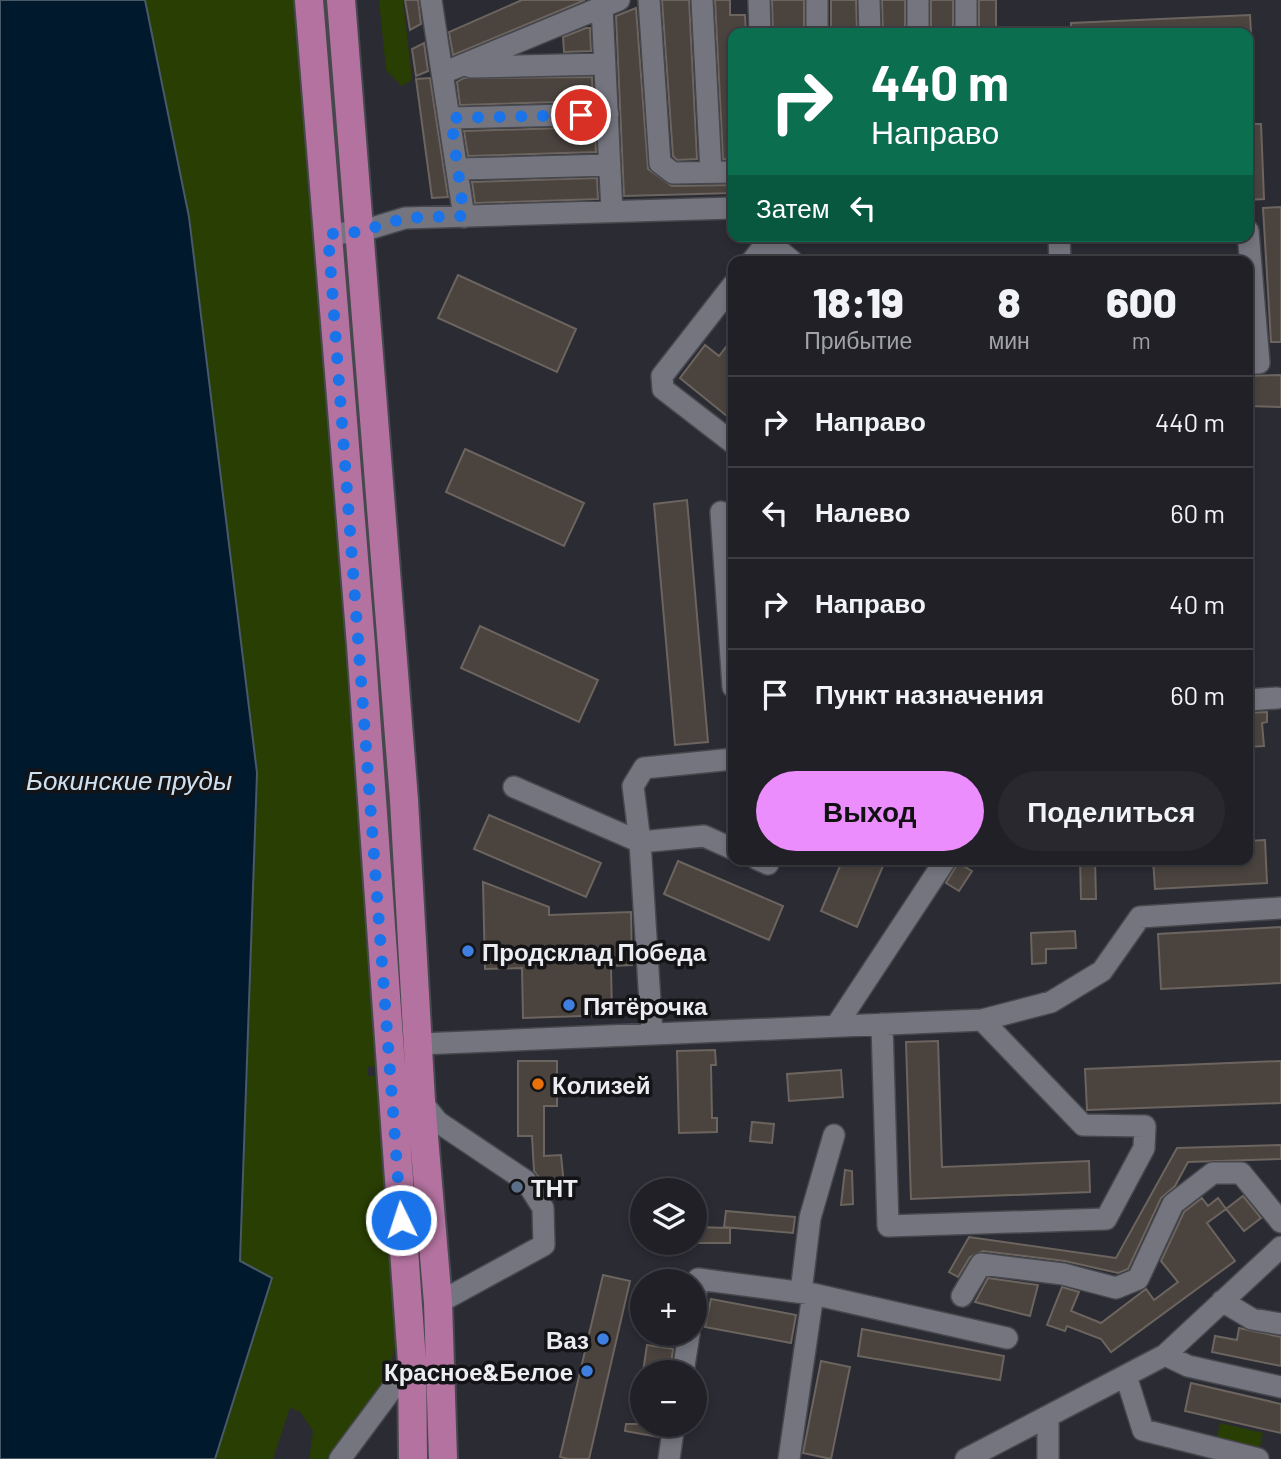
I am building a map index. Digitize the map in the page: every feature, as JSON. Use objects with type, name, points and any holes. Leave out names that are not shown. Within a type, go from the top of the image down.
[{"type":"main road","points":[[309,0],[412,1362],[413,1459]]},
{"type":"main road","points":[[341,0],[404,800],[420,1044],[421,1101],[438,1303],[443,1459]]},
{"type":"lane","points":[[431,0],[450,70],[451,118],[464,216]]},
{"type":"lane","points":[[649,0],[660,163],[673,173],[728,172]]},
{"type":"lane","points":[[702,0],[711,172]]},
{"type":"lane","points":[[759,0],[760,28]]},
{"type":"lane","points":[[817,0],[817,28]]},
{"type":"lane","points":[[869,0],[870,28]]},
{"type":"lane","points":[[918,0],[918,28]]},
{"type":"lane","points":[[966,0],[966,28]]},
{"type":"lane","points":[[450,70],[611,4],[605,64],[612,212]]},
{"type":"lane","points":[[450,70],[605,64]]},
{"type":"lane","points":[[451,118],[608,114]]},
{"type":"lane","points":[[459,169],[610,165]]},
{"type":"lane","points":[[328,234],[359,232],[405,218],[728,211]]},
{"type":"lane","points":[[768,242],[786,256]]},
{"type":"lane","points":[[728,291],[662,376],[663,389],[728,439]]},
{"type":"lane","points":[[1253,292],[1259,363],[1253,363]]},
{"type":"lane","points":[[721,512],[728,614]]},
{"type":"lane","points":[[1253,700],[1277,698]]},
{"type":"lane","points":[[652,1034],[640,842],[633,786],[644,768],[728,760]]},
{"type":"lane","points":[[514,787],[640,842],[704,836],[728,847]]},
{"type":"lane","points":[[836,1026],[942,865]]},
{"type":"lane","points":[[420,1044],[982,1020],[1051,1002],[1102,971],[1140,917],[1281,908]]},
{"type":"lane","points":[[883,1024],[888,1226],[1106,1219],[1144,1148],[1145,1126],[1083,1125],[982,1020]]},
{"type":"lane","points":[[421,1101],[438,1122],[526,1181],[542,1208],[544,1245],[438,1303]]},
{"type":"lane","points":[[789,1459],[807,1293],[810,1218],[834,1135]]},
{"type":"lane","points":[[962,1296],[981,1264],[1063,1274],[1116,1288],[1138,1279],[1173,1204],[1213,1173],[1241,1173],[1281,1222]]},
{"type":"lane","points":[[966,1459],[1165,1355],[1281,1247]]},
{"type":"lane","points":[[707,1280],[807,1293],[1007,1338]]},
{"type":"lane","points":[[1222,1301],[1252,1319],[1281,1324]]},
{"type":"lane","points":[[1165,1355],[1188,1366],[1281,1387]]},
{"type":"lane","points":[[340,1459],[412,1362]]},
{"type":"lane","points":[[1126,1376],[1143,1430],[1173,1449],[1258,1459]]},
{"type":"lane","points":[[1048,1418],[1048,1459]]},
{"type":"lane","points":[[668,1459],[672,1437]]},
{"type":"green space","points":[[145,0],[297,0],[379,1066],[368,1067],[368,1076],[380,1076],[397,1340],[380,1387],[339,1459],[309,1459],[313,1431],[301,1413],[290,1407],[273,1459],[215,1459],[271,1278],[240,1261],[245,1066]]},
{"type":"green space","points":[[379,0],[403,0],[412,80],[402,86],[386,70]]},
{"type":"green space","points":[[1220,1423],[1263,1433],[1259,1451],[1216,1442]]},
{"type":"water","name":"Бокинские пруды","points":[[0,0],[145,0],[189,217],[257,773],[240,1261],[272,1278],[215,1459],[0,1459]]},
{"type":"building","points":[[405,0],[418,0],[421,24],[410,30]]},
{"type":"building","points":[[522,0],[585,0],[453,55],[449,32]]},
{"type":"building","points":[[662,0],[689,0],[697,159],[677,160],[673,156]]},
{"type":"building","points":[[715,0],[730,0],[730,15],[745,15],[746,28],[728,28],[728,159],[723,159]]},
{"type":"building","points":[[772,0],[804,0],[804,28],[773,28]]},
{"type":"building","points":[[831,0],[856,0],[857,28],[831,28]]},
{"type":"building","points":[[882,0],[905,0],[905,28],[883,28]]},
{"type":"building","points":[[931,0],[953,0],[953,28],[931,28]]},
{"type":"building","points":[[979,0],[996,0],[996,28],[979,28]]},
{"type":"building","points":[[636,8],[648,169],[672,186],[728,185],[728,193],[624,196],[616,16]]},
{"type":"building","points":[[1250,15],[1251,28],[1071,28],[1071,23]]},
{"type":"building","points":[[590,28],[591,51],[564,52],[563,37]]},
{"type":"building","points":[[424,43],[428,71],[416,76],[412,49]]},
{"type":"building","points":[[592,77],[593,101],[460,105],[457,82],[464,78]]},
{"type":"building","points":[[430,78],[448,197],[432,198],[416,79]]},
{"type":"building","points":[[1253,124],[1261,124],[1264,199],[1253,200]]},
{"type":"building","points":[[595,127],[596,152],[468,156],[464,131]]},
{"type":"building","points":[[597,178],[598,199],[475,203],[472,182]]},
{"type":"building","points":[[1281,207],[1281,342],[1271,342],[1263,208]]},
{"type":"building","points":[[458,275],[576,329],[557,372],[438,318]]},
{"type":"building","points":[[728,344],[728,417],[680,378],[705,345],[719,356]]},
{"type":"building","points":[[1281,375],[1281,407],[1253,406],[1253,376]]},
{"type":"building","points":[[465,449],[584,503],[564,546],[446,492]]},
{"type":"building","points":[[687,500],[708,742],[675,745],[654,504]]},
{"type":"building","points":[[480,626],[598,680],[579,722],[461,668]]},
{"type":"building","points":[[1267,712],[1267,722],[1262,723],[1264,746],[1253,747],[1253,713]]},
{"type":"building","points":[[489,815],[601,863],[586,897],[474,849]]},
{"type":"building","points":[[1265,840],[1267,883],[1155,889],[1153,865],[1253,865],[1253,841]]},
{"type":"building","points":[[678,861],[783,906],[769,940],[664,894]]},
{"type":"building","points":[[840,865],[883,865],[857,927],[821,911]]},
{"type":"building","points":[[957,865],[972,871],[959,891],[946,883]]},
{"type":"building","points":[[1080,865],[1095,865],[1096,899],[1081,899]]},
{"type":"building","points":[[483,882],[549,907],[549,915],[631,912],[632,965],[611,966],[612,1015],[523,1018],[522,968],[485,969]]},
{"type":"building","points":[[1281,927],[1281,983],[1161,989],[1158,934]]},
{"type":"building","points":[[1075,931],[1076,948],[1046,949],[1046,963],[1032,964],[1031,933]]},
{"type":"building","points":[[938,1041],[942,1167],[1089,1161],[1090,1192],[911,1199],[906,1042]]},
{"type":"building","points":[[715,1050],[716,1065],[711,1065],[712,1118],[717,1118],[717,1132],[679,1133],[677,1051]]},
{"type":"building","points":[[518,1061],[557,1061],[557,1106],[544,1106],[544,1156],[561,1155],[564,1186],[552,1187],[543,1183],[534,1171],[532,1136],[518,1136]]},
{"type":"building","points":[[1281,1061],[1281,1103],[1087,1110],[1085,1069]]},
{"type":"building","points":[[841,1070],[843,1097],[789,1101],[787,1074]]},
{"type":"building","points":[[752,1122],[774,1124],[772,1143],[750,1141]]},
{"type":"building","points":[[1281,1145],[1281,1159],[1188,1162],[1175,1186],[1161,1198],[1128,1269],[1118,1273],[1065,1261],[983,1251],[970,1257],[958,1277],[949,1272],[969,1237],[1116,1258],[1177,1148]]},
{"type":"building","points":[[845,1170],[852,1171],[853,1204],[841,1205]]},
{"type":"building","points":[[1243,1196],[1261,1218],[1244,1231],[1226,1209]]},
{"type":"building","points":[[1202,1198],[1208,1206],[1218,1198],[1226,1209],[1207,1223],[1235,1261],[1111,1352],[1101,1339],[1067,1326],[1065,1331],[1047,1325],[1062,1287],[1079,1292],[1071,1311],[1101,1323],[1146,1289],[1154,1300],[1178,1282],[1161,1261],[1184,1212]]},
{"type":"building","points":[[726,1211],[795,1217],[793,1233],[724,1227]]},
{"type":"building","points":[[707,1227],[730,1228],[730,1243],[707,1243]]},
{"type":"building","points":[[603,1275],[630,1281],[589,1459],[560,1457]]},
{"type":"building","points":[[988,1278],[1038,1285],[1030,1316],[975,1302]]},
{"type":"building","points":[[711,1299],[796,1315],[791,1343],[707,1327]]},
{"type":"building","points":[[1239,1328],[1281,1337],[1281,1366],[1212,1352],[1215,1336],[1237,1340]]},
{"type":"building","points":[[862,1329],[1004,1356],[1000,1380],[858,1356]]},
{"type":"building","points":[[647,1346],[673,1349],[672,1360],[645,1360]]},
{"type":"building","points":[[821,1361],[850,1367],[831,1459],[803,1453]]},
{"type":"building","points":[[1191,1383],[1281,1404],[1281,1433],[1185,1411]]},
{"type":"building","points":[[626,1424],[630,1424],[630,1432],[625,1431]]},
{"type":"place","name":"Продсклад Победа","points":[[468,951]]},
{"type":"place","name":"Пятёрочка","points":[[569,1005]]},
{"type":"place","name":"Колизей","points":[[538,1084]]},
{"type":"place","name":"ТНТ","points":[[517,1187]]},
{"type":"place","name":"Ваз","points":[[603,1339]]},
{"type":"place","name":"Красное&Белое","points":[[587,1371]]},
{"type":"route","points":[[401,1220],[361,645],[328,234],[359,232],[405,218],[464,216],[451,118],[581,115]]}]
